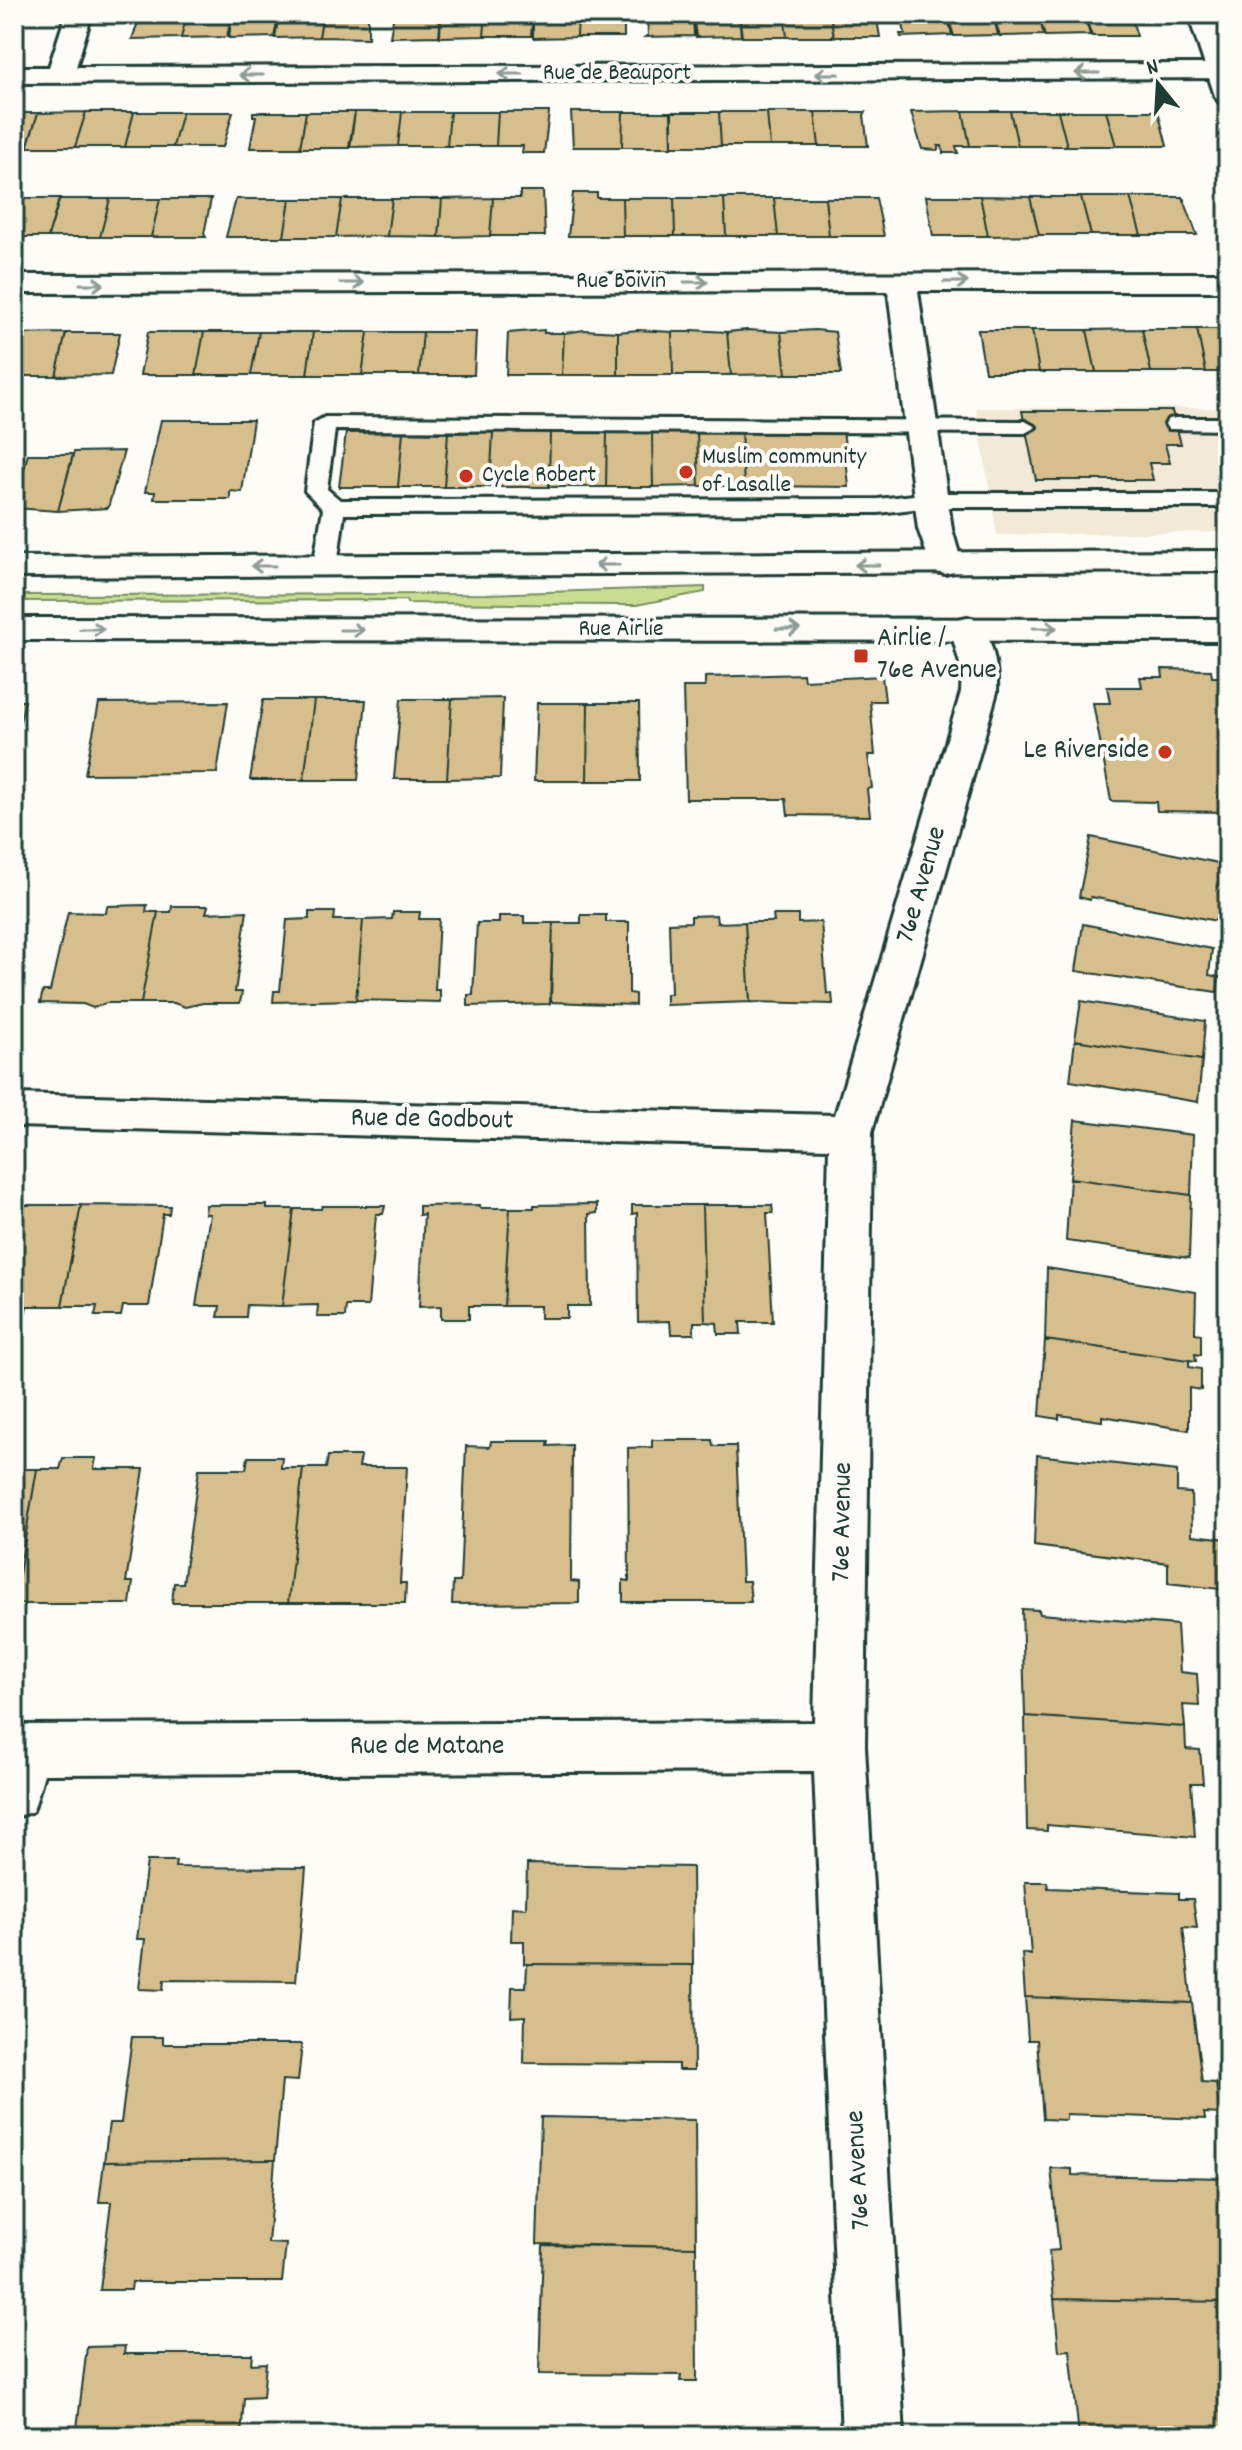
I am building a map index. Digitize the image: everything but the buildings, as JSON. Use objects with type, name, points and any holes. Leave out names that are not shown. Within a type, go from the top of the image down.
[{"type":"street","points":[[60,75],[79,14]]},
{"type":"street","points":[[1201,14],[1226,80]]},
{"type":"street","name":"Rue de Beauport","points":[[14,75],[1226,80]]},
{"type":"street","points":[[902,282],[931,500],[945,564]]},
{"type":"street","name":"Rue Boivin","points":[[14,284],[1228,282]]},
{"type":"street","points":[[14,567],[1228,561]]},
{"type":"street","name":"76e Avenue","points":[[873,2436],[839,1746],[851,1132],[979,692],[980,671],[967,628]]},
{"type":"street","name":"Rue Airlie","points":[[14,629],[1228,630]]},
{"type":"street","name":"Rue de Godbout","points":[[14,1110],[851,1132]]},
{"type":"street","name":"Rue de Matane","points":[[17,1764],[839,1746]]},
{"type":"lane","points":[[1025,427],[325,423],[316,491],[334,507],[878,506],[931,500],[1228,500]]},
{"type":"lane","points":[[1176,424],[1228,424]]},
{"type":"lane","points":[[325,566],[334,507]]},
{"type":"shaded area","points":[[976,408],[1228,408],[1228,532],[997,535]]},
{"type":"green space","points":[[705,587],[705,592],[636,605],[407,603],[406,600],[14,601],[14,595],[486,594]]},
{"type":"place","name":"Muslim community of Lasalle","points":[[686,472]]},
{"type":"place","name":"Cycle Robert","points":[[466,476]]},
{"type":"place","name":"Airlie / 76e Avenue","points":[[861,656]]},
{"type":"place","name":"Le Riverside","points":[[1165,752]]}]
